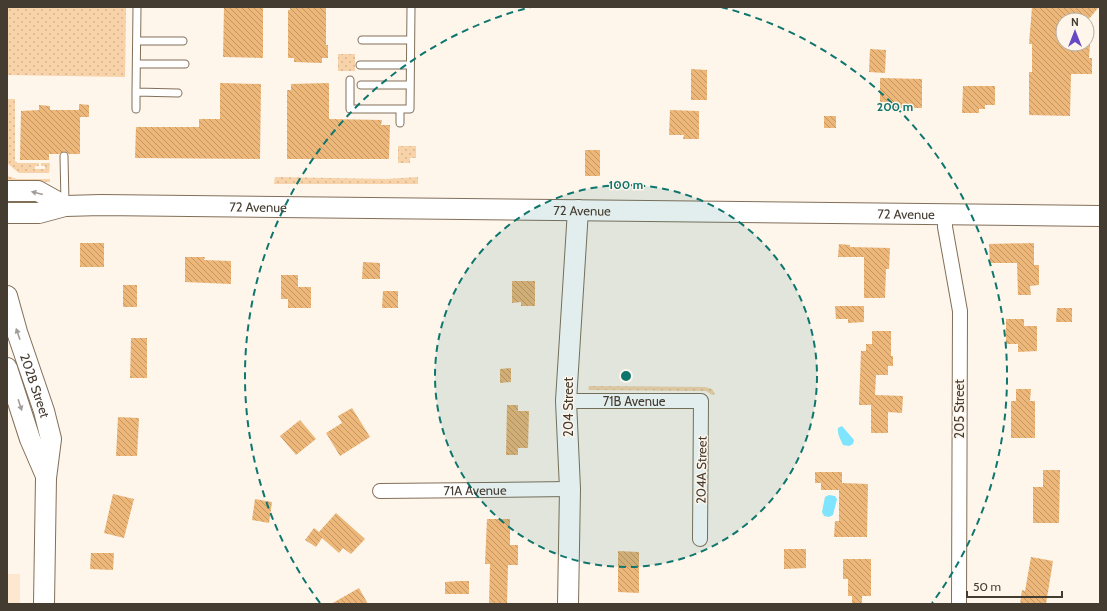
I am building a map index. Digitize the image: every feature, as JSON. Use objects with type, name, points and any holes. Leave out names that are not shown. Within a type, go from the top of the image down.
[{"type":"main road","name":"72 Avenue","points":[[7,191],[38,191],[65,206]]},
{"type":"main road","name":"72 Avenue","points":[[7,213],[39,213],[65,206],[1100,216]]},
{"type":"main road","name":"204 Street","points":[[568,604],[570,489],[566,401],[578,210]]},
{"type":"main road","name":"202B Street","points":[[7,296],[47,424],[50,439],[46,478],[44,604]]},
{"type":"main road","name":"202B Street","points":[[7,368],[30,439],[46,478]]},
{"type":"street","name":"205 Street","points":[[945,214],[960,311],[959,604]]},
{"type":"street","name":"71B Avenue","points":[[566,401],[702,401]]},
{"type":"street","name":"204A Street","points":[[700,539],[702,401]]},
{"type":"street","name":"71A Avenue","points":[[380,491],[570,489]]},
{"type":"lane","points":[[136,109],[137,7]]},
{"type":"lane","points":[[350,80],[350,109],[410,109],[410,7]]},
{"type":"lane","points":[[362,40],[410,40]]},
{"type":"lane","points":[[137,41],[183,41]]},
{"type":"lane","points":[[137,64],[185,64]]},
{"type":"lane","points":[[360,65],[410,65]]},
{"type":"lane","points":[[361,85],[410,85]]},
{"type":"lane","points":[[136,92],[178,94]]},
{"type":"lane","points":[[400,109],[400,123]]},
{"type":"lane","points":[[64,156],[65,206]]},
{"type":"shaded area","points":[[7,7],[126,7],[125,77],[7,75]]},
{"type":"shaded area","points":[[338,54],[355,54],[355,71],[338,71]]},
{"type":"shaded area","points":[[7,99],[15,99],[15,161],[18,163],[39,163],[39,166],[35,166],[35,169],[45,169],[45,166],[41,166],[41,163],[50,163],[49,173],[19,173],[7,163]]},
{"type":"shaded area","points":[[398,146],[416,146],[416,158],[410,158],[410,163],[398,163]]},
{"type":"shaded area","points":[[7,176],[17,179],[50,179],[50,182],[11,181],[7,179]]},
{"type":"shaded area","points":[[275,177],[386,179],[418,177],[418,184],[274,184]]},
{"type":"shaded area","points":[[589,386],[705,387],[712,389],[715,394],[712,395],[706,391],[591,390],[588,389]]},
{"type":"shaded area","points":[[7,574],[20,574],[20,604],[7,604]]},
{"type":"water","points":[[842,426],[854,440],[853,444],[849,446],[843,445],[839,437],[838,428]]},
{"type":"water","points":[[829,495],[835,496],[837,499],[833,515],[829,517],[824,516],[822,512],[825,497]]},
{"type":"building","points":[[224,7],[263,7],[263,58],[223,57]]},
{"type":"building","points":[[290,7],[326,7],[326,45],[328,45],[328,58],[322,58],[322,63],[294,62],[294,58],[288,58],[288,10],[290,10]]},
{"type":"building","points":[[1032,7],[1099,7],[1095,12],[1055,12],[1055,52],[1089,52],[1089,58],[1092,58],[1092,74],[1071,74],[1070,116],[1029,115],[1029,72],[1032,72],[1032,44],[1029,44]]},
{"type":"building","points":[[870,49],[886,50],[885,73],[869,72]]},
{"type":"building","points":[[691,69],[707,70],[707,100],[691,100]]},
{"type":"building","points":[[880,78],[922,79],[922,108],[895,108],[895,102],[880,102]]},
{"type":"building","points":[[220,83],[261,84],[260,159],[135,158],[136,127],[199,127],[199,119],[220,119]]},
{"type":"building","points":[[329,83],[329,119],[382,120],[381,125],[390,125],[389,159],[287,159],[287,90],[291,90],[291,84]]},
{"type":"building","points":[[963,86],[995,86],[995,105],[985,105],[985,109],[979,109],[979,113],[962,113]]},
{"type":"building","points":[[79,104],[89,105],[89,117],[80,117],[80,154],[69,154],[64,151],[59,154],[49,154],[49,160],[20,160],[21,111],[39,110],[39,105],[50,106],[50,110],[79,110]]},
{"type":"building","points":[[670,110],[699,111],[699,139],[683,139],[684,135],[669,135]]},
{"type":"building","points":[[824,116],[836,116],[836,128],[824,128]]},
{"type":"building","points":[[585,150],[600,150],[600,176],[585,176]]},
{"type":"building","points":[[80,243],[104,243],[104,267],[80,267]]},
{"type":"building","points":[[1034,243],[1034,265],[1039,265],[1039,285],[1030,286],[1031,295],[1018,295],[1017,263],[990,263],[989,244]]},
{"type":"building","points":[[839,244],[850,245],[850,247],[890,248],[889,269],[886,269],[885,298],[864,298],[864,257],[838,257]]},
{"type":"building","points":[[185,257],[205,257],[204,260],[231,261],[231,284],[185,282]]},
{"type":"building","points":[[363,262],[380,263],[380,279],[362,279]]},
{"type":"building","points":[[281,275],[298,275],[298,287],[311,287],[311,308],[288,308],[288,299],[281,299]]},
{"type":"building","points":[[512,281],[535,281],[535,306],[521,306],[521,302],[512,303]]},
{"type":"building","points":[[123,285],[137,285],[137,307],[123,307]]},
{"type":"building","points":[[383,291],[398,291],[398,308],[382,308]]},
{"type":"building","points":[[835,306],[864,306],[864,322],[848,323],[848,319],[836,319]]},
{"type":"building","points":[[1057,308],[1072,308],[1072,322],[1056,322]]},
{"type":"building","points":[[1006,319],[1024,319],[1024,326],[1037,326],[1037,351],[1018,352],[1018,344],[1006,344]]},
{"type":"building","points":[[872,331],[891,331],[891,356],[893,356],[893,366],[888,366],[888,375],[876,375],[875,395],[903,396],[902,413],[888,412],[888,433],[871,433],[871,405],[859,405],[861,351],[866,351],[866,344],[872,344]]},
{"type":"building","points":[[131,338],[147,338],[147,378],[130,378]]},
{"type":"building","points":[[511,368],[511,382],[500,383],[500,369]]},
{"type":"building","points":[[1016,389],[1031,389],[1030,401],[1035,401],[1035,438],[1011,438],[1011,401],[1016,401]]},
{"type":"building","points":[[507,405],[518,405],[518,411],[529,411],[528,448],[518,448],[518,455],[506,455]]},
{"type":"building","points":[[352,408],[370,437],[340,456],[326,433],[342,423],[338,416]]},
{"type":"building","points":[[118,417],[139,418],[137,456],[116,456]]},
{"type":"building","points":[[300,420],[316,439],[296,455],[280,436]]},
{"type":"building","points":[[1043,470],[1060,470],[1059,523],[1033,523],[1033,487],[1043,487]]},
{"type":"building","points":[[815,472],[842,472],[842,483],[868,484],[867,537],[834,537],[835,521],[839,521],[839,490],[821,490],[821,483],[815,483]]},
{"type":"building","points":[[113,494],[134,499],[124,538],[104,533]]},
{"type":"building","points":[[255,499],[272,502],[269,523],[252,520]]},
{"type":"building","points":[[336,513],[365,539],[351,554],[343,548],[339,553],[322,538],[316,547],[305,540],[314,528],[319,532]]},
{"type":"building","points":[[487,519],[510,519],[510,545],[518,545],[518,565],[508,565],[507,604],[489,604],[490,564],[485,564]]},
{"type":"building","points":[[784,549],[806,549],[806,568],[784,569]]},
{"type":"building","points":[[618,551],[639,552],[639,593],[618,592]]},
{"type":"building","points":[[91,553],[114,553],[113,570],[90,569]]},
{"type":"building","points":[[1031,557],[1053,561],[1046,604],[1020,604],[1022,590],[1025,591]]},
{"type":"building","points":[[843,559],[871,559],[871,596],[862,596],[862,603],[852,603],[852,596],[848,596],[848,579],[843,579]]},
{"type":"building","points":[[469,581],[469,594],[445,594],[445,582]]},
{"type":"building","points":[[359,588],[368,604],[331,604]]}]
